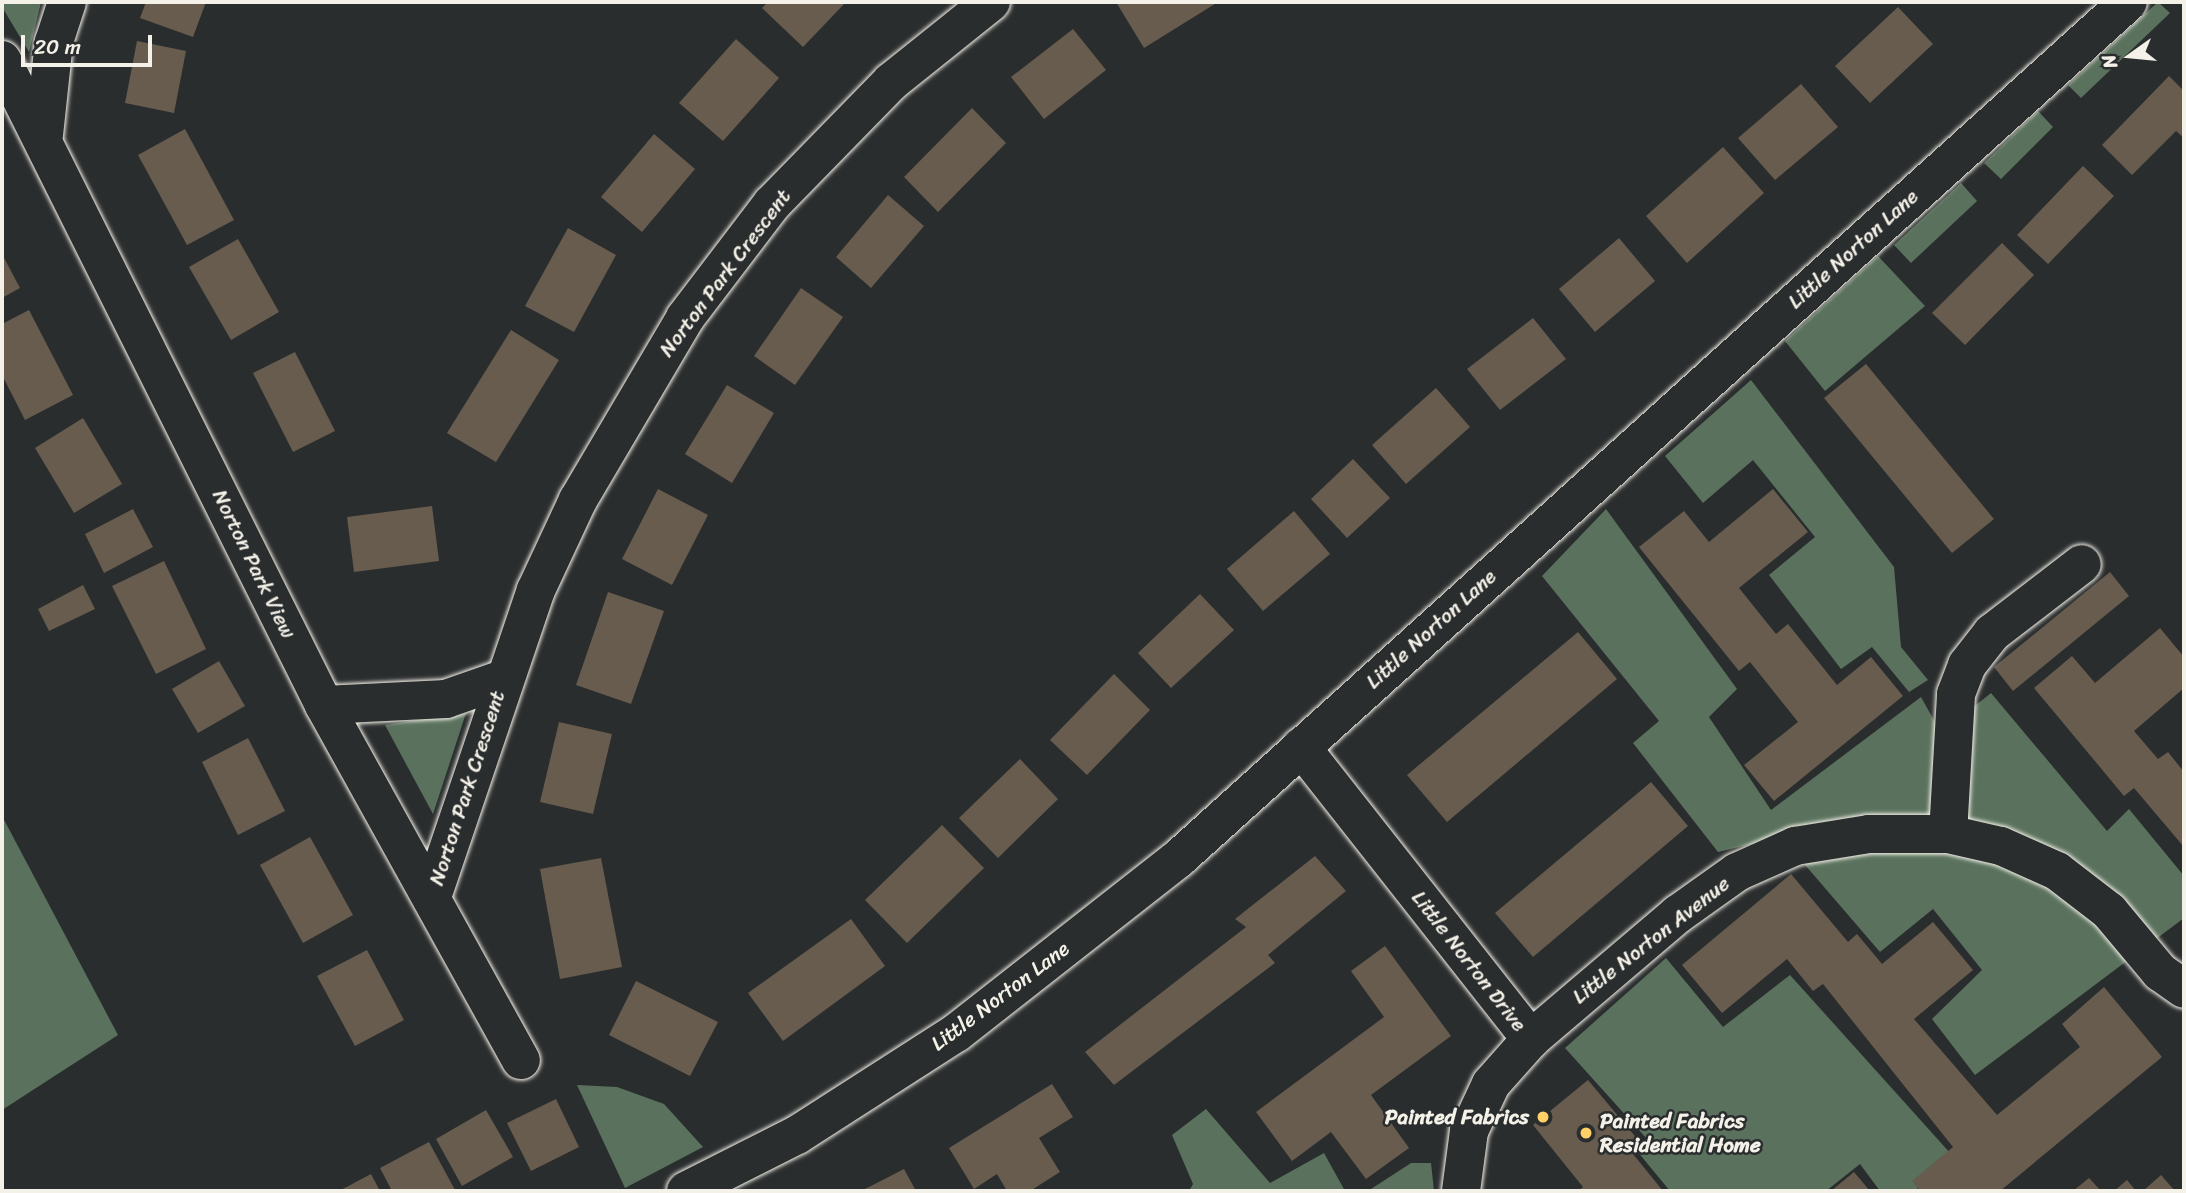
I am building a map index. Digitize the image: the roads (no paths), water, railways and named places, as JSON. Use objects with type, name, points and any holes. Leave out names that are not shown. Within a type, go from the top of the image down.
[{"type":"street","points":[[44,135],[54,42],[67,2]]},
{"type":"street","name":"Norton Park Crescent","points":[[432,897],[503,679],[578,500],[685,318],[772,204],[891,82],[991,2]]},
{"type":"street","name":"Little Norton Lane","points":[[686,1191],[797,1135],[956,1033],[1178,859],[2128,2]]},
{"type":"street","name":"Norton Park View","points":[[2,60],[44,135],[324,705],[521,1060]]},
{"type":"street","points":[[1948,834],[1956,694],[1967,665],[1992,633],[2082,564]]},
{"type":"street","name":"Norton Park Crescent","points":[[324,705],[446,699],[503,679]]},
{"type":"street","name":"Little Norton Drive","points":[[1301,747],[1531,1039],[1491,1083],[1474,1119],[1461,1191]]},
{"type":"street","name":"Little Norton Avenue","points":[[1531,1039],[1737,872],[1796,846],[1869,834],[1948,834],[2001,846],[2057,872],[2109,911],[2160,972],[2184,989]]},
{"type":"place","name":"Painted Fabrics","points":[[1543,1117]]},
{"type":"place","name":"Painted Fabrics Residential Home","points":[[1586,1133]]}]
